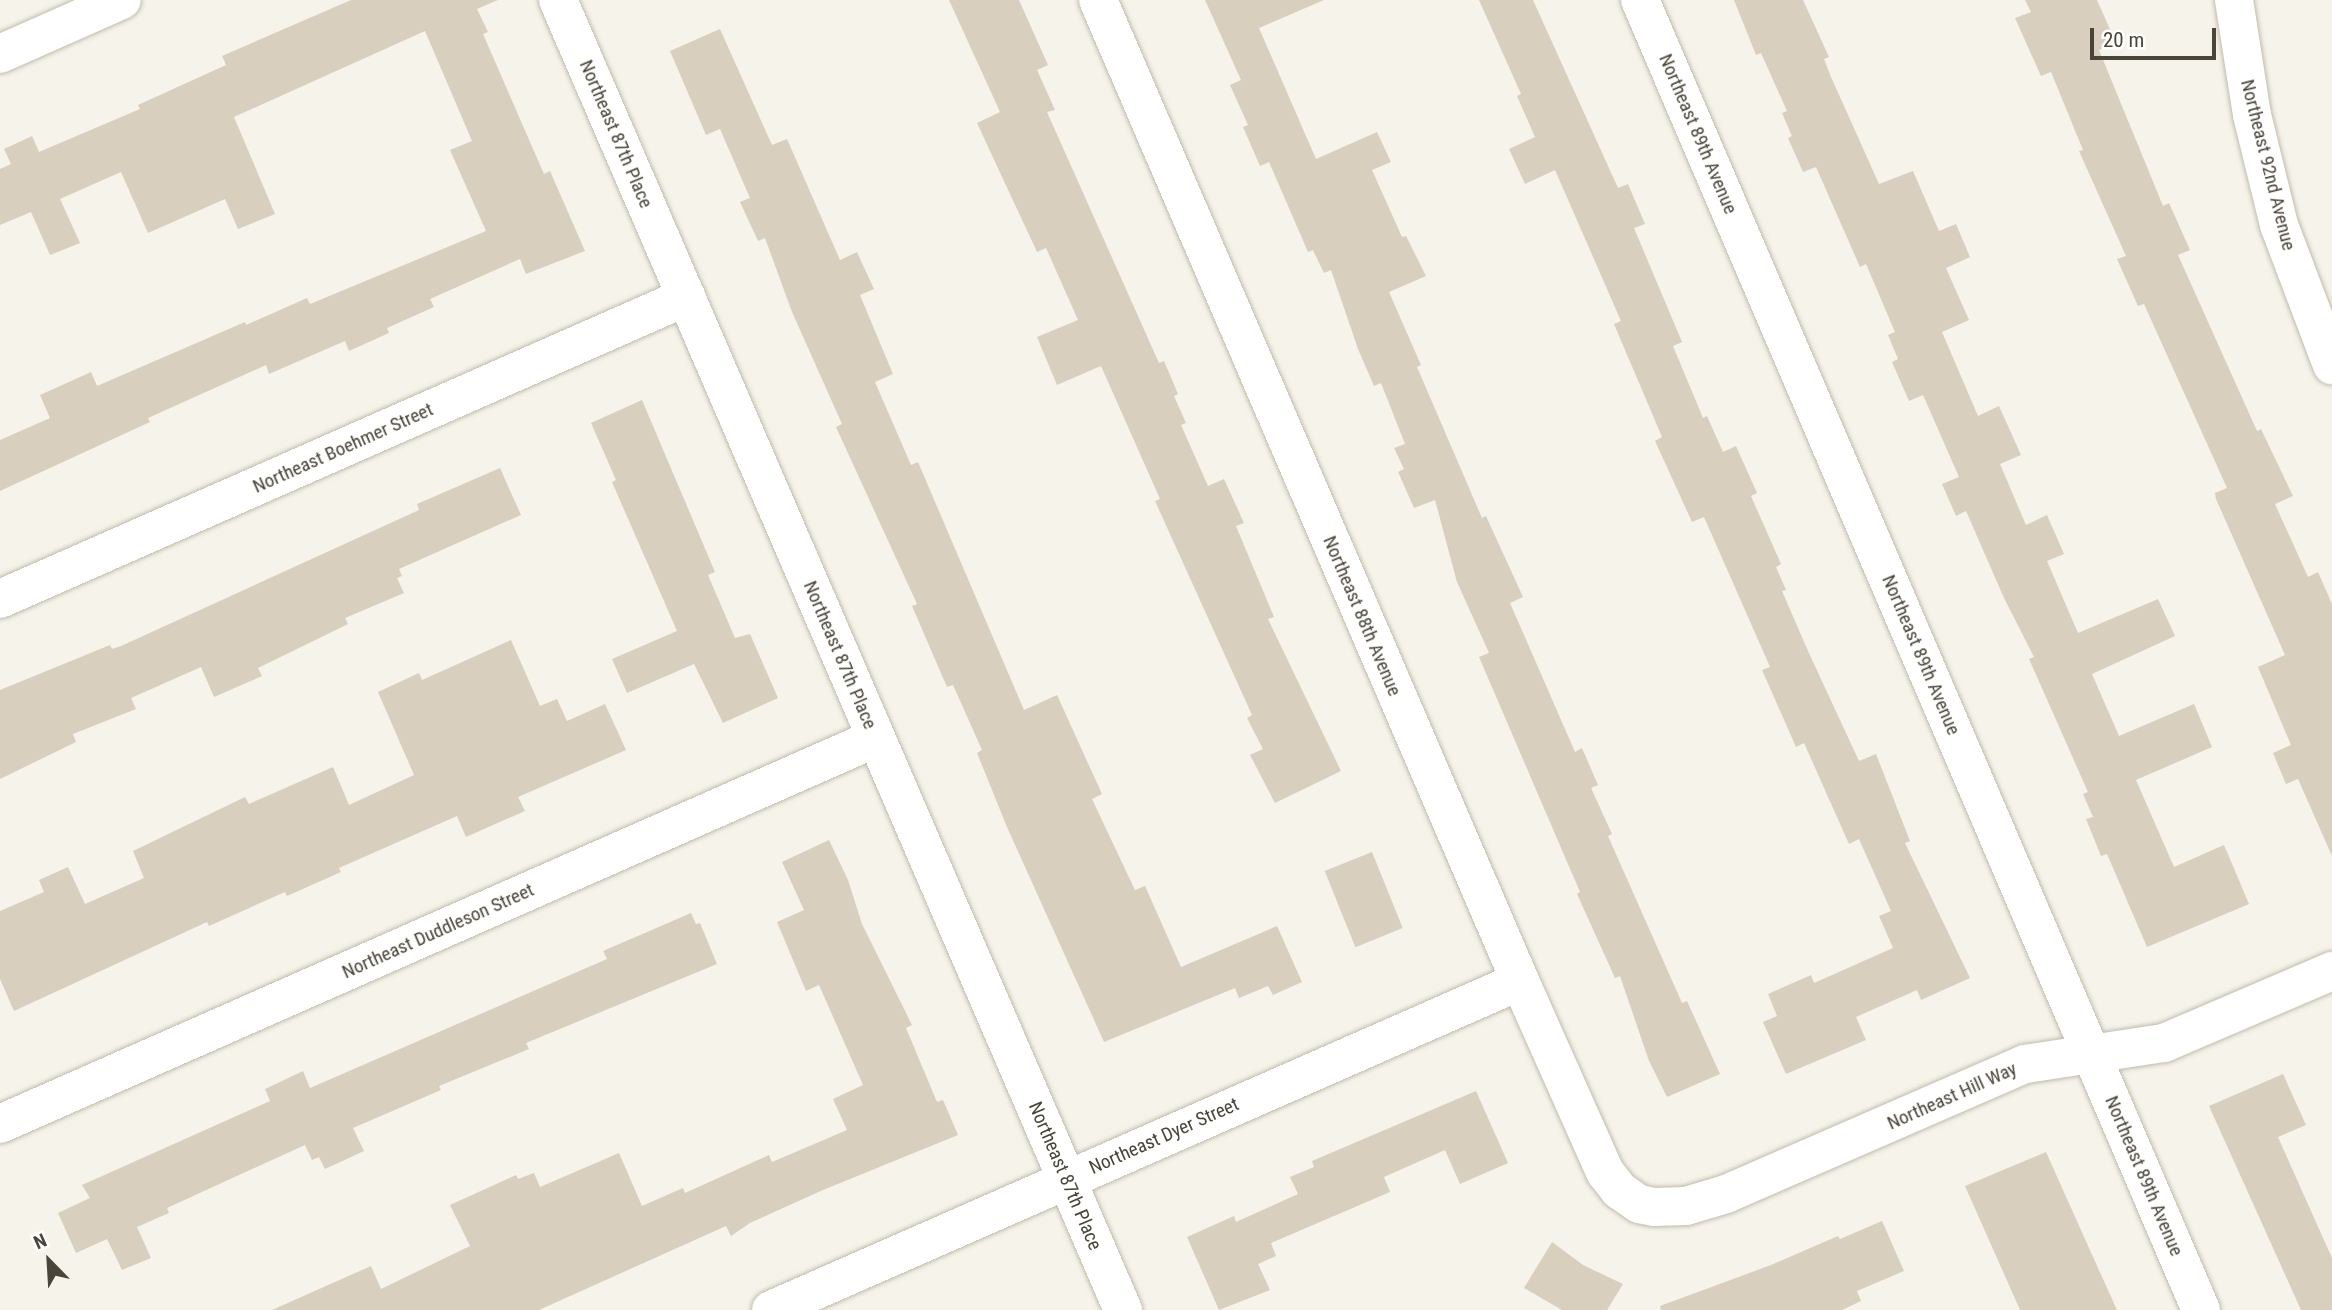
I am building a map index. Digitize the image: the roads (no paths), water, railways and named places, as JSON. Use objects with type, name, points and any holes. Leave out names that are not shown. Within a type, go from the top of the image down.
[{"type":"street","points":[[0,54],[122,0]]},
{"type":"street","name":"Northeast 87th Place","points":[[558,0],[1123,1310]]},
{"type":"street","name":"Northeast 88th Avenue","points":[[1098,0],[1520,981],[1605,1172],[1619,1190],[1639,1204],[1655,1207]]},
{"type":"street","name":"Northeast 89th Avenue","points":[[1640,0],[2201,1310]]},
{"type":"street","name":"Northeast 92nd Avenue","points":[[2234,0],[2252,115],[2279,225],[2332,366]]},
{"type":"street","name":"Northeast Boehmer Street","points":[[0,599],[686,297]]},
{"type":"street","name":"Northeast Duddleson Street","points":[[0,1124],[876,738]]},
{"type":"street","name":"Northeast Hill Way","points":[[1655,1207],[1686,1206],[1726,1194],[2025,1064],[2164,1043],[2332,971]]},
{"type":"street","name":"Northeast Dyer Street","points":[[771,1310],[1520,981]]}]
